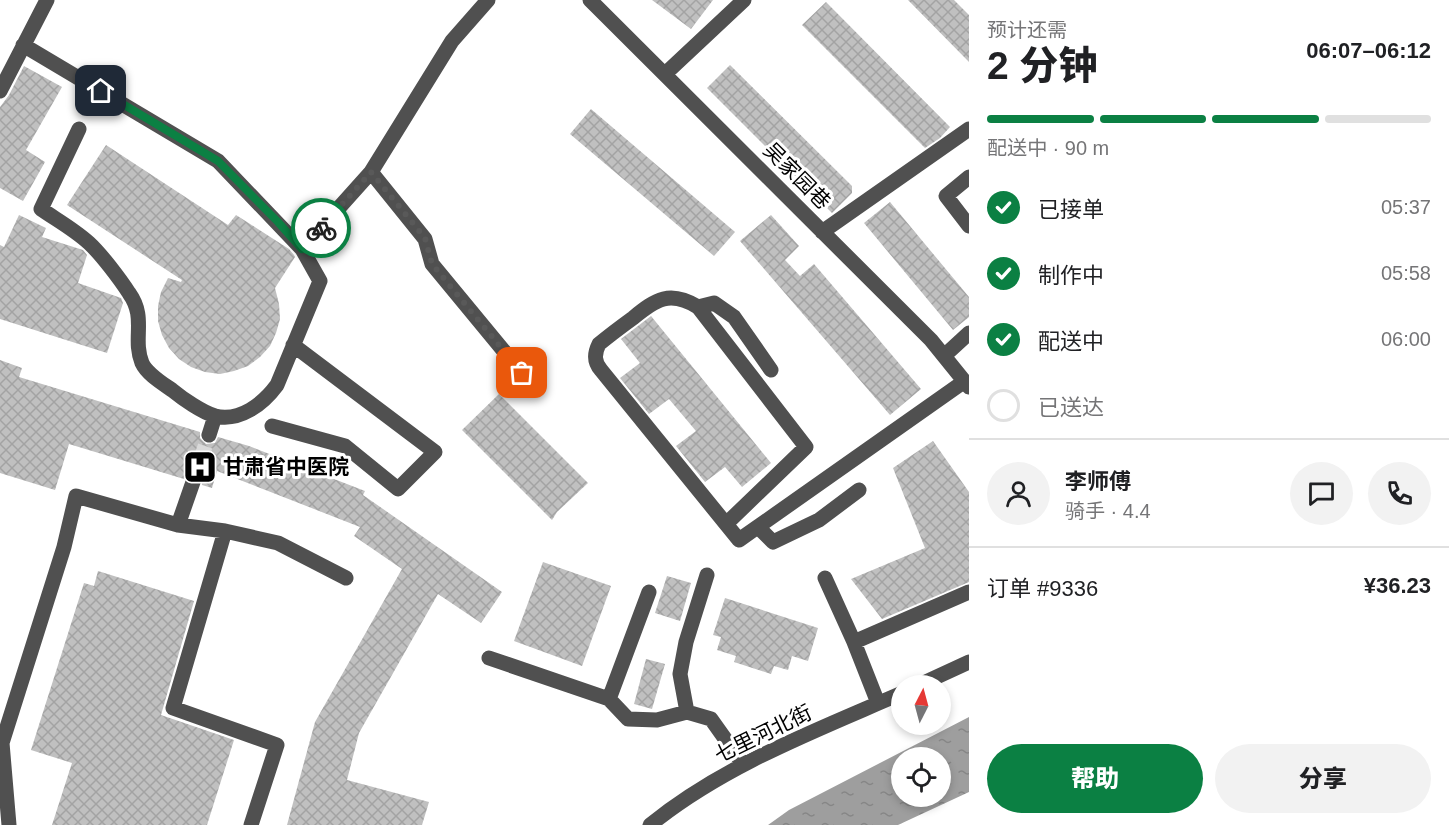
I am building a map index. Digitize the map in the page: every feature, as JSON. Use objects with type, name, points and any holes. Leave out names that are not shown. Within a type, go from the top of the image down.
[{"type":"street","points":[[302,249],[371,172],[452,41],[488,0]]},
{"type":"street","name":"吴家园巷","points":[[590,0],[931,340],[967,384]]},
{"type":"street","points":[[665,74],[744,0]]},
{"type":"street","points":[[0,91],[44,1]]},
{"type":"street","points":[[23,45],[218,161],[302,249],[320,280],[277,385],[266,400],[251,410],[233,416],[215,416],[186,400],[154,377],[143,364],[138,345],[140,317],[131,294],[90,244],[41,209],[78,129]]},
{"type":"street","points":[[822,232],[969,129]]},
{"type":"street","points":[[371,172],[425,238],[432,264],[522,373]]},
{"type":"street","points":[[969,177],[946,196],[969,226]]},
{"type":"street","points":[[726,524],[806,447],[698,307],[676,298],[664,298],[653,302],[599,344],[595,361],[601,370],[726,524],[740,540],[967,384]]},
{"type":"street","points":[[698,307],[714,303],[734,317],[771,370]]},
{"type":"street","points":[[944,356],[969,333]]},
{"type":"street","points":[[272,426],[345,446],[398,489],[435,452],[293,345]]},
{"type":"street","points":[[209,435],[215,416]]},
{"type":"street","points":[[178,525],[193,482]]},
{"type":"street","points":[[758,527],[773,542],[819,520],[859,490]]},
{"type":"street","points":[[9,825],[3,743],[64,546],[76,496],[178,525],[225,531],[278,543],[346,578]]},
{"type":"street","points":[[225,531],[173,708],[277,745],[251,825]]},
{"type":"street","points":[[687,711],[680,675],[686,642],[707,575]]},
{"type":"street","points":[[825,578],[878,703]]},
{"type":"street","points":[[609,699],[649,592]]},
{"type":"street","points":[[854,642],[969,592]]},
{"type":"street","points":[[489,658],[609,699],[628,719],[657,720],[687,711],[711,719],[743,764]]},
{"type":"street","points":[[941,675],[969,662]]},
{"type":"street","name":"七里河北街","points":[[650,825],[666,812],[743,764],[891,698]]},
{"type":"water","points":[[969,717],[969,792],[951,800],[951,747],[911,747],[934,735],[951,735],[951,726]]},
{"type":"water","points":[[891,757],[891,807],[937,807],[898,825],[768,825],[789,810]]},
{"type":"building","points":[[652,0],[713,0],[691,29]]},
{"type":"building","points":[[908,0],[954,0],[969,15],[969,62]]},
{"type":"building","points":[[826,2],[950,127],[940,138],[925,148],[802,25]]},
{"type":"building","points":[[730,65],[852,186],[852,193],[832,213],[707,88]]},
{"type":"building","points":[[24,66],[62,87],[26,150],[45,162],[23,201],[0,188],[0,107]]},
{"type":"building","points":[[591,109],[735,232],[714,256],[570,134]]},
{"type":"building","points":[[106,145],[228,225],[236,215],[289,249],[294,255],[295,257],[275,288],[280,319],[276,333],[270,346],[248,366],[220,374],[191,367],[179,359],[169,348],[162,335],[158,321],[158,306],[161,292],[168,278],[181,282],[182,280],[67,205]]},
{"type":"building","points":[[890,202],[969,297],[969,317],[953,330],[864,223]]},
{"type":"building","points":[[19,215],[46,228],[42,237],[83,250],[87,255],[78,283],[121,298],[123,303],[107,353],[0,319],[0,245],[4,247]]},
{"type":"building","points":[[771,215],[799,246],[785,260],[800,276],[814,264],[921,389],[890,415],[740,241]]},
{"type":"building","points":[[651,316],[771,463],[742,487],[725,467],[705,482],[676,446],[696,431],[669,399],[649,414],[620,378],[640,363],[621,339]]},
{"type":"building","points":[[0,360],[22,368],[19,377],[200,432],[200,438],[206,444],[215,443],[218,437],[249,446],[365,491],[363,495],[502,592],[481,623],[438,594],[359,733],[347,780],[429,802],[422,825],[287,825],[315,722],[402,569],[354,536],[360,527],[217,471],[212,488],[202,485],[201,476],[196,473],[187,474],[184,479],[69,444],[55,490],[0,473]]},
{"type":"building","points":[[499,394],[588,483],[557,512],[552,520],[462,430]]},
{"type":"building","points":[[933,441],[969,492],[969,582],[882,619],[851,579],[925,548],[893,468]]},
{"type":"building","points":[[543,562],[611,586],[582,666],[514,641]]},
{"type":"building","points":[[98,571],[194,601],[161,715],[234,740],[207,825],[52,825],[72,763],[31,750],[84,583],[94,586]]},
{"type":"building","points":[[667,576],[691,583],[680,621],[655,613]]},
{"type":"building","points":[[725,598],[818,628],[808,661],[792,656],[788,670],[774,666],[771,674],[734,662],[736,656],[717,650],[721,637],[713,635]]},
{"type":"building","points":[[646,659],[665,664],[652,709],[634,704]]},
{"type":"tunnel","points":[[193,482],[209,435]]},
{"type":"way so far","points":[[321,228],[371,172],[425,238],[432,264],[522,373]]},
{"type":"place","name":"甘肃省中医院","points":[[200,467]]},
{"type":"route","points":[[101,91],[218,161],[302,249],[321,228]]}]
